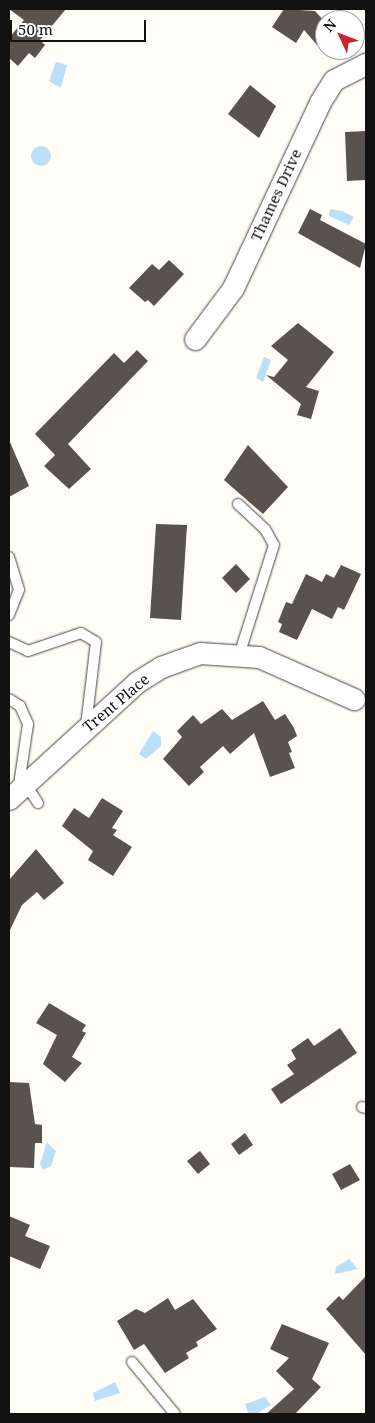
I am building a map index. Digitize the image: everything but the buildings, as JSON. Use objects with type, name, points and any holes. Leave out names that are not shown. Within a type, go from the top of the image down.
[{"type":"street","name":"Thames Drive","points":[[195,339],[233,288],[320,102],[334,80],[366,64]]},
{"type":"street","name":"Trent Place","points":[[17,791],[86,729],[161,667],[200,653],[240,652],[293,669],[354,699]]},
{"type":"lane","points":[[238,504],[265,529],[274,545],[240,652]]},
{"type":"lane","points":[[9,556],[19,590],[9,615]]},
{"type":"lane","points":[[9,642],[28,651],[81,634],[96,642],[86,729]]},
{"type":"lane","points":[[9,699],[20,706],[28,724],[17,791],[38,803]]},
{"type":"lane","points":[[132,1362],[175,1414]]},
{"type":"water","points":[[56,62],[67,65],[61,88],[49,81]]},
{"type":"water","points":[[41,146],[48,149],[51,156],[48,163],[41,166],[34,163],[31,156],[34,149]]},
{"type":"water","points":[[330,209],[342,211],[354,217],[349,225],[329,216]]},
{"type":"water","points":[[264,357],[271,360],[263,382],[256,378]]},
{"type":"water","points":[[153,731],[161,737],[161,746],[146,759],[139,754]]},
{"type":"water","points":[[47,1142],[56,1151],[51,1166],[43,1170],[40,1164]]},
{"type":"water","points":[[349,1259],[358,1269],[335,1274],[336,1267]]},
{"type":"water","points":[[115,1382],[120,1393],[95,1401],[93,1393]]},
{"type":"water","points":[[265,1397],[271,1405],[256,1414],[248,1413],[245,1404]]}]
